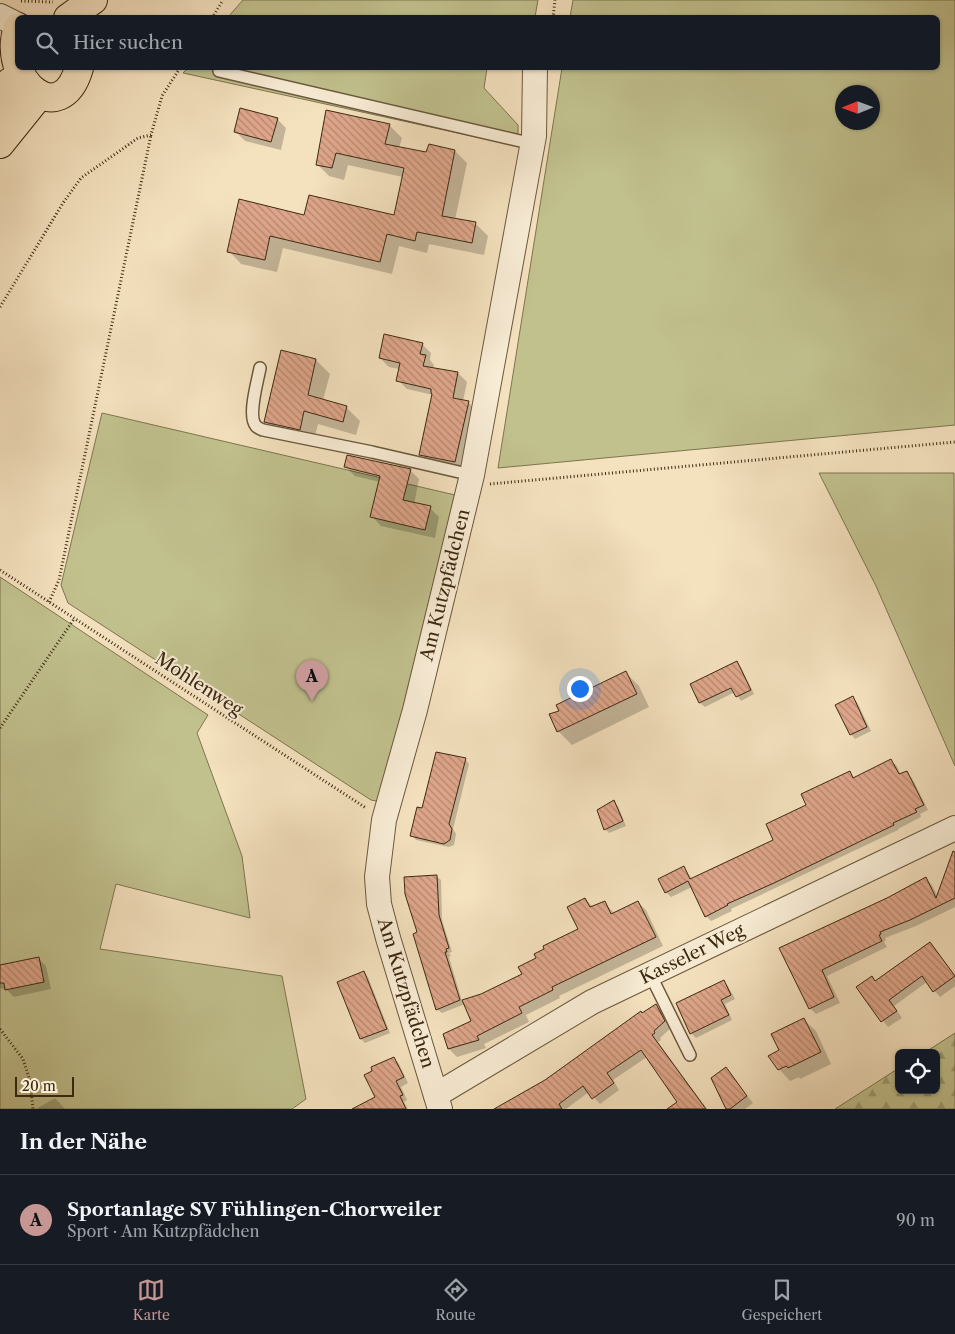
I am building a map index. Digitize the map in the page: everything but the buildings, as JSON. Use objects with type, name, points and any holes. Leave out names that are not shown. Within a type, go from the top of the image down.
[{"type":"main road","points":[[62,9],[93,0]]},
{"type":"main road","points":[[98,15],[107,0]]},
{"type":"main road","points":[[15,24],[1,49],[3,67],[10,82],[22,93],[37,98],[53,96],[67,88],[77,76],[78,70]]},
{"type":"main road","points":[[0,123],[10,82]]},
{"type":"main road","points":[[0,144],[37,98]]},
{"type":"street","points":[[0,16],[15,18]]},
{"type":"street","name":"Am Kutzpfädchen","points":[[438,1102],[388,938],[379,904],[377,877],[384,820],[415,710],[471,481],[533,144],[536,70]]},
{"type":"street","name":"Kasseler Weg","points":[[438,1102],[592,1002],[955,828]]},
{"type":"lane","points":[[219,71],[533,144]]},
{"type":"lane","points":[[260,368],[253,401],[252,418],[256,426],[263,430],[372,452],[471,481]]},
{"type":"lane","points":[[650,974],[690,1056]]},
{"type":"path","points":[[214,15],[222,0]]},
{"type":"path","points":[[554,15],[556,0]]},
{"type":"path","points":[[33,15],[62,9]]},
{"type":"path","points":[[49,602],[59,580],[151,135],[162,96],[179,70]]},
{"type":"path","points":[[0,307],[81,178],[138,138],[151,135]]},
{"type":"path","points":[[471,481],[955,442]]},
{"type":"path","name":"Mohlenweg","points":[[0,570],[384,820]]},
{"type":"path","points":[[0,728],[74,619]]},
{"type":"path","points":[[0,1029],[24,1059],[30,1080],[33,1109]]},
{"type":"green space","points":[[243,0],[538,0],[535,15],[230,15]]},
{"type":"green space","points":[[573,0],[955,0],[955,425],[498,468],[562,70],[940,70],[940,15],[570,15]]},
{"type":"green space","points":[[186,70],[487,70],[484,88],[518,125],[518,146],[183,73]]},
{"type":"green space","points":[[102,413],[455,495],[381,799],[371,800],[68,603],[61,585]]},
{"type":"green space","points":[[819,473],[954,473],[955,766],[876,586]]},
{"type":"green space","points":[[0,577],[208,715],[197,733],[242,856],[250,918],[116,884],[100,949],[282,976],[306,1099],[292,1109],[0,1109]]},
{"type":"green space","points":[[955,1033],[955,1109],[835,1109],[895,1071],[895,1094],[940,1094],[940,1049],[930,1049]]},
{"type":"place","name":"Sportanlage SV Fühlingen-Chorweiler","points":[[312,701]]}]
